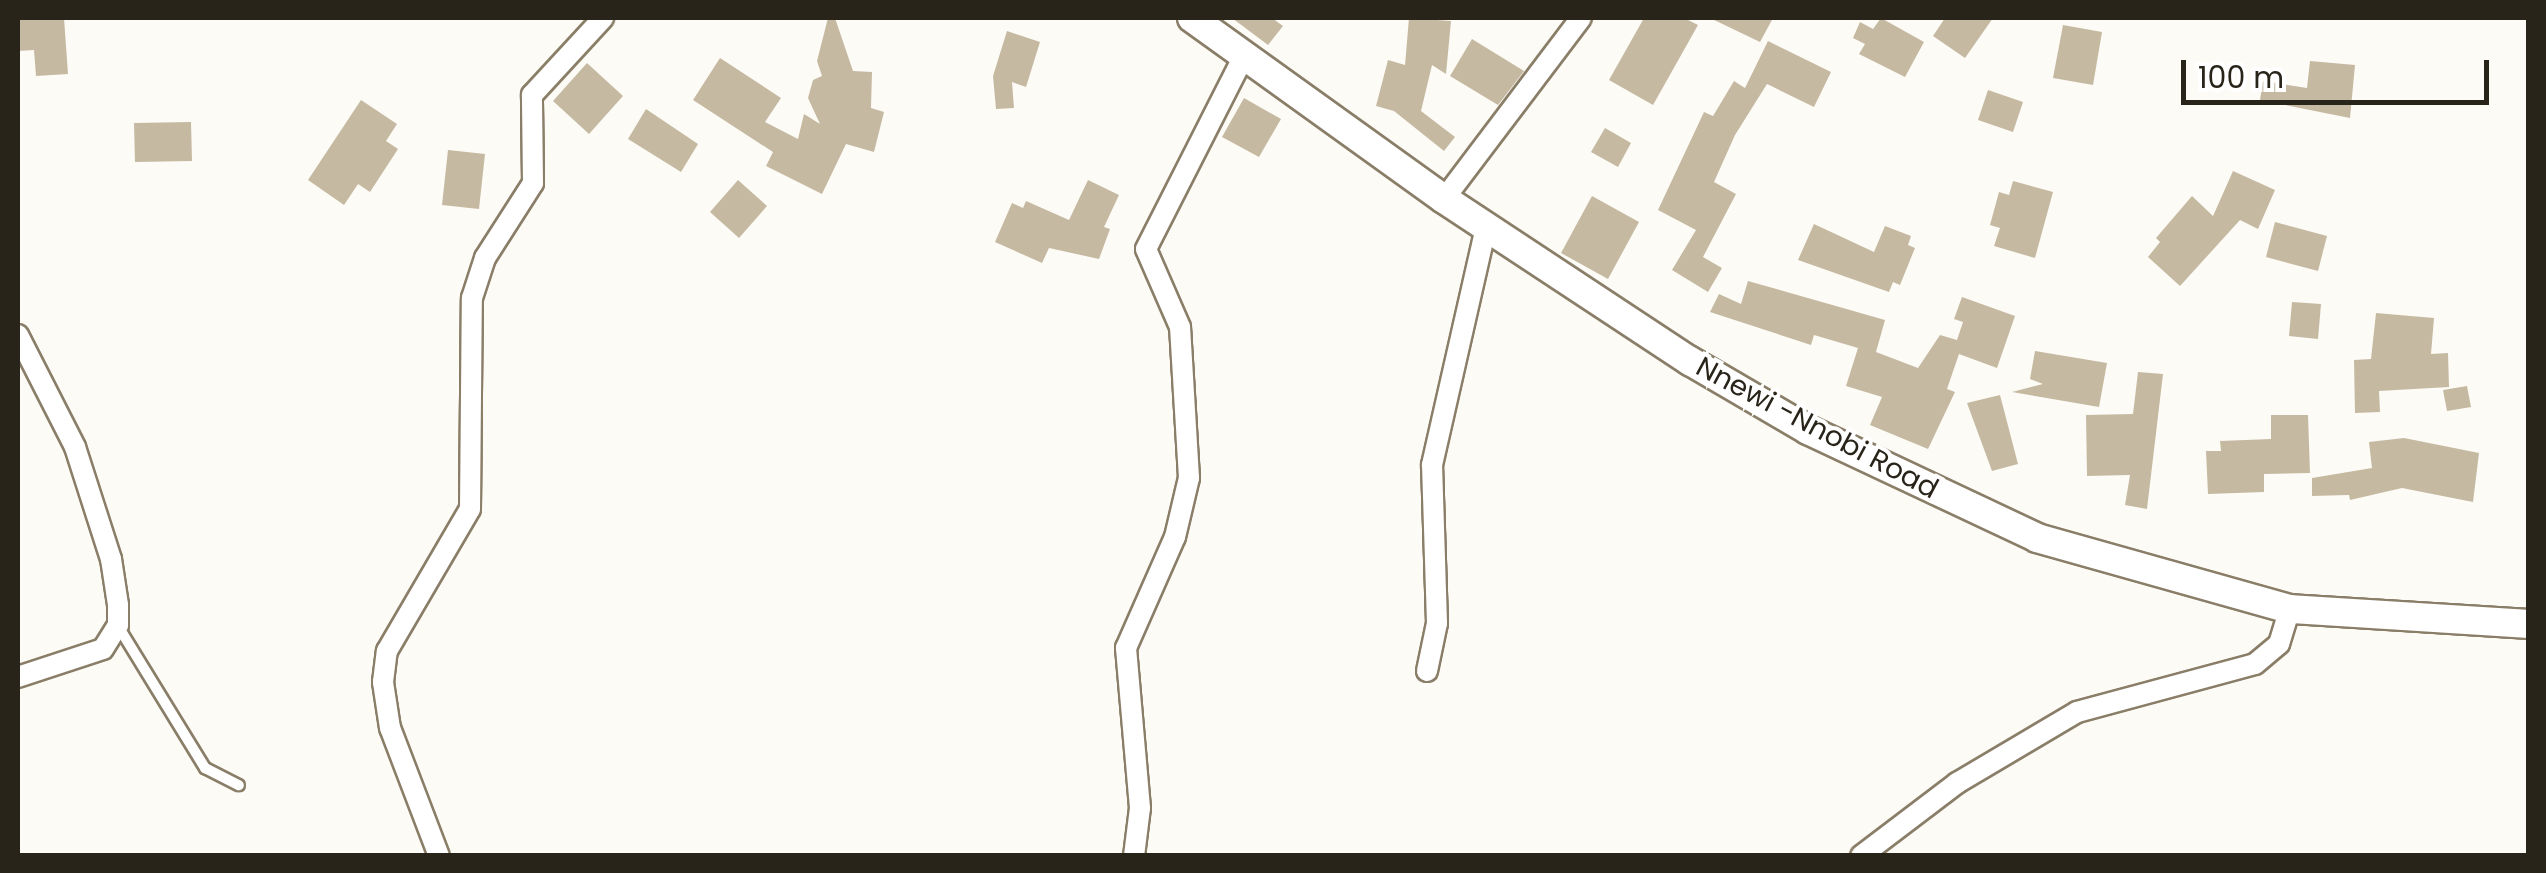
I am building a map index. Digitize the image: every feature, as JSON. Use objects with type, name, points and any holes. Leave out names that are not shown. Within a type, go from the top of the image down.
[{"type":"main road","name":"Nnewi -Nnobi Road","points":[[1192,18],[1444,198],[1690,361],[1876,464],[2037,538],[2290,609],[2528,624]]},
{"type":"street","points":[[439,856],[390,728],[382,682],[388,651],[470,509],[472,298],[485,258],[533,183],[532,95],[603,18]]},
{"type":"street","points":[[1444,198],[1580,18]]},
{"type":"street","points":[[1134,856],[1140,808],[1126,648],[1175,536],[1189,478],[1180,327],[1146,250],[1244,56]]},
{"type":"street","points":[[1427,671],[1437,623],[1432,465],[1486,226]]},
{"type":"street","points":[[18,336],[74,446],[111,558],[118,625],[103,649],[18,678]]},
{"type":"street","points":[[1862,856],[1957,783],[2078,712],[2254,664],[2279,644],[2290,609]]},
{"type":"lane","points":[[118,625],[205,768],[238,785]]},
{"type":"building","points":[[18,18],[64,18],[68,74],[36,76],[34,50],[18,51]]},
{"type":"building","points":[[828,18],[835,18],[853,71],[872,72],[871,108],[884,112],[874,152],[846,144],[822,194],[766,166],[773,152],[693,100],[720,58],[781,98],[765,122],[798,139],[804,114],[820,124],[808,98],[813,80],[822,76],[817,61]]},
{"type":"building","points":[[1232,18],[1272,18],[1283,26],[1268,45]]},
{"type":"building","points":[[1409,18],[1451,21],[1446,74],[1432,65],[1421,111],[1455,137],[1444,151],[1394,111],[1376,106],[1388,60],[1405,65]]},
{"type":"building","points":[[1644,18],[1684,18],[1698,25],[1653,105],[1609,80]]},
{"type":"building","points":[[1710,18],[1773,18],[1760,42]]},
{"type":"building","points":[[1881,18],[1924,42],[1905,77],[1859,54],[1865,44],[1853,38],[1860,22],[1873,29]]},
{"type":"building","points":[[1945,18],[1993,18],[1965,58],[1933,36]]},
{"type":"building","points":[[2063,25],[2102,32],[2093,85],[2053,78]]},
{"type":"building","points":[[1007,31],[1040,42],[1026,87],[1012,82],[1014,108],[996,109],[993,76]]},
{"type":"building","points":[[1472,39],[1524,71],[1498,105],[1450,76]]},
{"type":"building","points":[[1768,41],[1831,72],[1814,107],[1767,84],[1735,135],[1714,182],[1736,194],[1703,257],[1722,268],[1708,292],[1672,270],[1696,230],[1658,210],[1704,112],[1713,116],[1734,81],[1745,88]]},
{"type":"building","points":[[2310,61],[2355,65],[2350,118],[2260,100],[2263,81],[2307,88]]},
{"type":"building","points":[[587,63],[623,96],[589,134],[553,101]]},
{"type":"building","points":[[1988,90],[2023,102],[2013,132],[1978,120]]},
{"type":"building","points":[[1244,98],[1281,119],[1259,157],[1222,137]]},
{"type":"building","points":[[361,100],[397,124],[386,141],[398,149],[370,192],[358,184],[344,205],[308,180]]},
{"type":"building","points":[[646,109],[698,144],[681,172],[628,139]]},
{"type":"building","points":[[191,122],[192,161],[135,162],[134,123]]},
{"type":"building","points":[[1605,128],[1631,143],[1618,167],[1591,152]]},
{"type":"building","points":[[448,150],[485,154],[479,209],[442,205]]},
{"type":"building","points":[[2233,171],[2275,190],[2258,229],[2240,220],[2180,286],[2148,257],[2160,242],[2156,238],[2192,196],[2213,216]]},
{"type":"building","points":[[738,180],[767,206],[739,238],[710,212]]},
{"type":"building","points":[[1088,180],[1119,195],[1104,227],[1110,229],[1099,259],[1049,248],[1042,263],[995,242],[1012,203],[1023,208],[1026,201],[1069,220]]},
{"type":"building","points":[[2013,181],[2053,192],[2035,258],[1994,246],[2000,228],[1990,225],[1999,192],[2009,195]]},
{"type":"building","points":[[1592,196],[1639,222],[1608,279],[1561,253]]},
{"type":"building","points":[[2275,222],[2327,236],[2318,271],[2266,257]]},
{"type":"building","points":[[1814,224],[1874,252],[1885,226],[1911,236],[1908,245],[1915,248],[1900,285],[1893,282],[1889,292],[1798,260]]},
{"type":"building","points":[[1748,281],[1885,320],[1876,352],[1918,368],[1940,335],[1957,340],[1963,322],[1954,319],[1962,297],[2015,316],[1997,368],[1959,354],[1947,389],[1955,392],[1928,449],[1870,425],[1882,397],[1846,386],[1858,348],[1814,335],[1811,345],[1710,312],[1719,294],[1741,304]]},
{"type":"building","points":[[2292,302],[2321,304],[2318,339],[2289,336]]},
{"type":"building","points":[[2376,313],[2434,318],[2431,354],[2448,353],[2449,387],[2379,391],[2380,412],[2355,413],[2354,360],[2371,359]]},
{"type":"building","points":[[2035,351],[2107,363],[2099,407],[2012,392],[2043,384],[2030,379]]},
{"type":"building","points":[[2138,372],[2163,374],[2147,509],[2125,505],[2130,475],[2087,476],[2086,415],[2133,414]]},
{"type":"building","points":[[2467,386],[2471,407],[2447,411],[2443,390]]},
{"type":"building","points":[[2000,395],[2018,464],[1992,471],[1967,403]]},
{"type":"building","points":[[2271,415],[2308,415],[2310,473],[2264,474],[2264,492],[2208,494],[2206,451],[2221,451],[2220,441],[2271,439]]},
{"type":"building","points":[[2404,438],[2479,453],[2473,502],[2402,488],[2350,500],[2349,495],[2312,496],[2312,478],[2372,468],[2369,442]]}]
